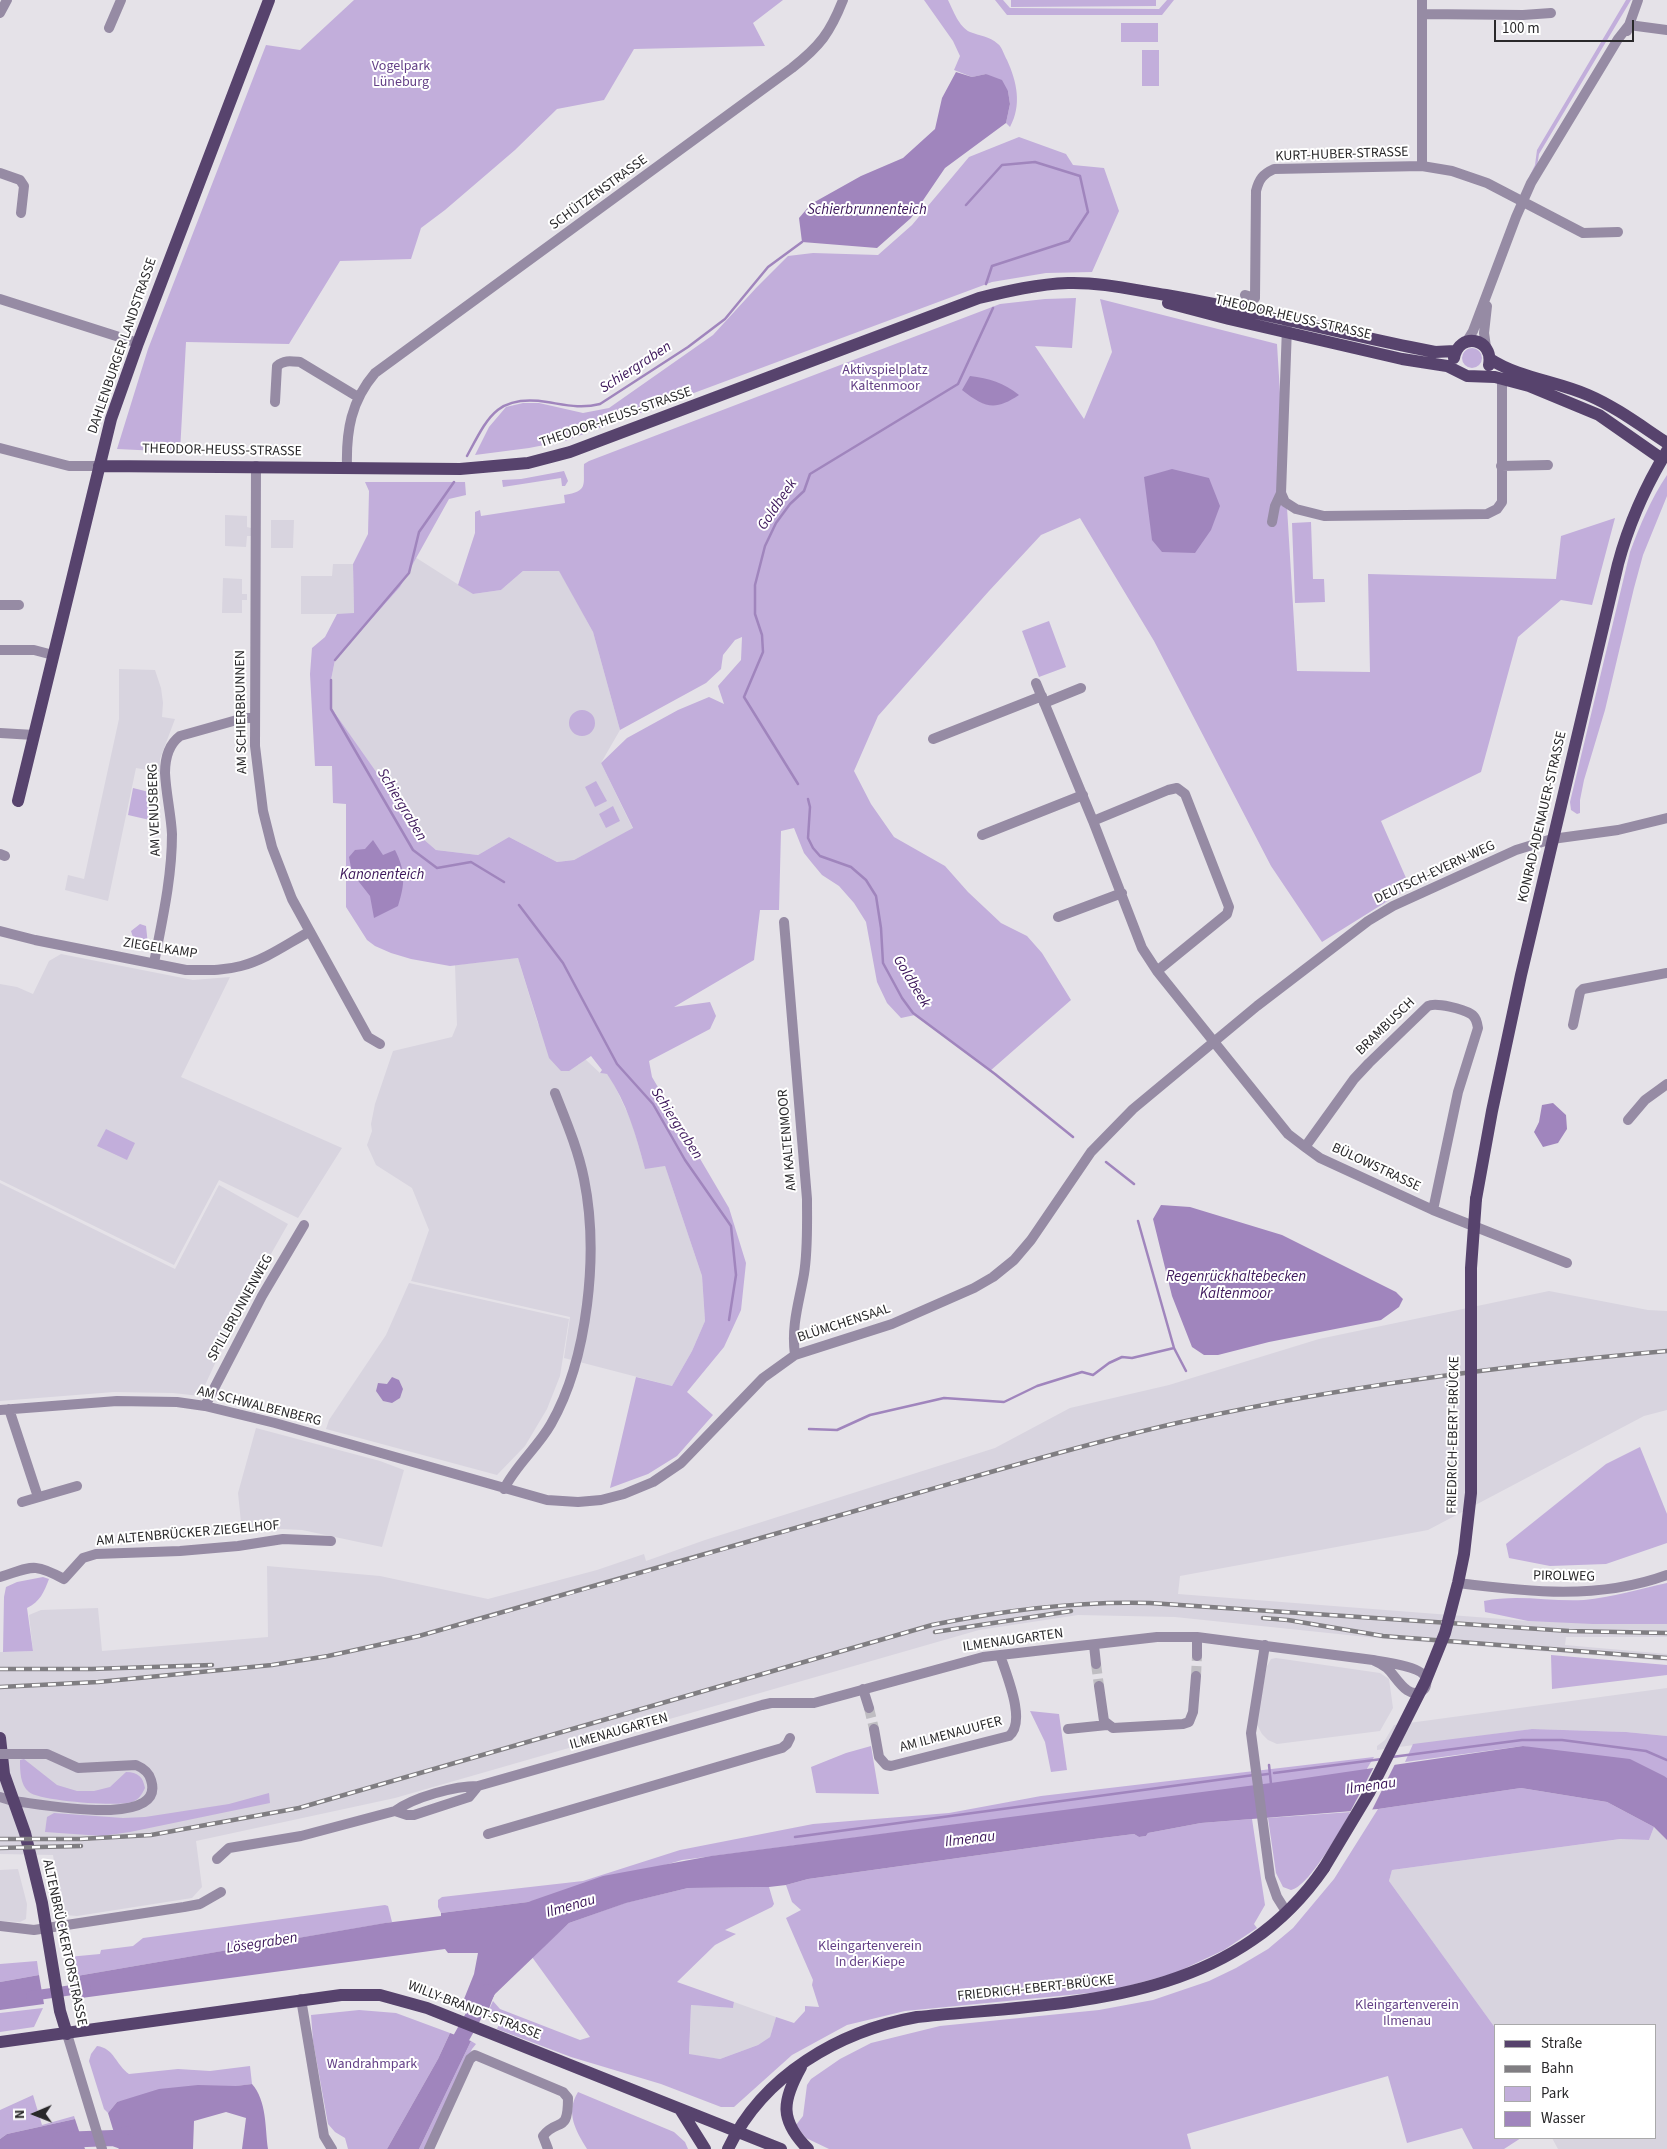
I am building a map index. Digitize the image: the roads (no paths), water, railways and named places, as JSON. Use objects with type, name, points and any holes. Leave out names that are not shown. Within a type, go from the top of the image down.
[{"type":"main road","name":"DAHLENBURGER LANDSTRASSE","points":[[18,801],[112,419],[138,343],[269,0]]},
{"type":"main road","name":"THEODOR-HEUSS-STRASSE","points":[[99,466],[460,469],[507,466],[549,459],[979,298],[1019,288],[1068,283],[1123,288],[1196,311],[1435,352],[1456,352]]},
{"type":"main road","name":"THEODOR-HEUSS-STRASSE","points":[[1287,327],[1402,359],[1442,365],[1467,376],[1502,379],[1556,396],[1599,415],[1665,455]]},
{"type":"main road","points":[[1459,371],[1455,365],[1456,352],[1467,341],[1477,342],[1510,370],[1560,384],[1588,395],[1611,407],[1667,443]]},
{"type":"main road","points":[[1477,376],[1486,370],[1488,353]]},
{"type":"main road","name":"KONRAD-ADENAUER-STRASSE","points":[[1476,1199],[1492,1111],[1552,839],[1621,553],[1627,531],[1643,494],[1665,455]]},
{"type":"main road","name":"FRIEDRICH-EBERT-BRÜCKE","points":[[728,2149],[736,2131],[764,2096],[803,2062],[845,2038],[890,2022],[917,2017],[1100,1999],[1166,1983],[1228,1954],[1270,1928],[1304,1894],[1324,1868],[1369,1793],[1426,1680],[1445,1633],[1458,1583],[1464,1554],[1470,1493],[1471,1276],[1476,1199]]},
{"type":"main road","points":[[0,1738],[4,1774],[13,1801]]},
{"type":"main road","name":"ALTENBRÜCKERTORSTRASSE","points":[[13,1801],[25,1833],[47,1928],[60,2011],[66,2034]]},
{"type":"main road","name":"WILLY-BRANDT-STRASSE","points":[[0,2042],[301,2000],[361,1993],[380,1994],[412,2002],[443,2014],[775,2147]]},
{"type":"main road","points":[[803,2062],[790,2086],[785,2103],[788,2121],[794,2133],[808,2149]]},
{"type":"main road","points":[[680,2109],[705,2149]]},
{"type":"street","points":[[0,14],[6,0]]},
{"type":"street","points":[[109,28],[121,0]]},
{"type":"street","name":"SCHÜTZENSTRASSE","points":[[347,467],[348,427],[351,414],[358,397],[375,373],[809,55],[820,45],[832,26],[843,0]]},
{"type":"street","points":[[1422,0],[1422,166]]},
{"type":"street","points":[[1467,341],[1489,292],[1504,249],[1525,203],[1531,183],[1613,47],[1629,25],[1638,0]]},
{"type":"street","points":[[1422,14],[1524,15],[1551,12]]},
{"type":"street","points":[[1629,25],[1667,30]]},
{"type":"street","name":"KURT-HUBER-STRASSE","points":[[1245,295],[1255,298],[1256,191],[1258,182],[1264,174],[1274,169],[1422,166],[1472,177],[1583,233],[1618,232]]},
{"type":"street","points":[[0,173],[20,180],[24,186],[21,213]]},
{"type":"street","points":[[1488,353],[1484,333],[1489,292]]},
{"type":"street","points":[[0,300],[138,343]]},
{"type":"street","points":[[1272,522],[1275,506],[1281,493],[1287,327]]},
{"type":"street","points":[[276,402],[277,366],[282,362],[290,361],[300,362],[358,397]]},
{"type":"street","points":[[1281,493],[1285,502],[1296,509],[1324,516],[1487,514],[1497,509],[1502,502],[1502,379]]},
{"type":"street","points":[[0,448],[69,466],[99,466]]},
{"type":"street","points":[[1501,466],[1548,465]]},
{"type":"street","name":"AM SCHIERBRUNNEN","points":[[256,466],[254,718],[258,784],[268,834],[287,887],[309,932],[368,1037],[380,1044]]},
{"type":"street","points":[[0,605],[19,606]]},
{"type":"street","points":[[0,650],[34,650],[53,655]]},
{"type":"street","name":"BÜLOWSTRASSE","points":[[1036,683],[1122,893],[1142,948],[1157,971],[1288,1134],[1320,1158],[1433,1210],[1567,1262]]},
{"type":"street","points":[[932,739],[1081,688]]},
{"type":"street","name":"AM VENUSBERG","points":[[154,964],[170,868],[172,832],[166,775],[169,749],[174,740],[180,736],[244,718],[254,718]]},
{"type":"street","points":[[0,733],[34,735]]},
{"type":"street","points":[[1093,821],[1168,790],[1177,788],[1184,794],[1229,907],[1227,914],[1157,971]]},
{"type":"street","points":[[982,835],[1083,796]]},
{"type":"street","name":"DEUTSCH-EVERN-WEG","points":[[1151,1092],[1345,938],[1385,911],[1516,850],[1552,839],[1618,830],[1667,818]]},
{"type":"street","points":[[1058,917],[1122,893]]},
{"type":"street","name":"AM KALTENMOOR","points":[[784,922],[807,1199],[808,1237],[804,1272],[793,1324],[795,1355]]},
{"type":"street","name":"ZIEGELKAMP","points":[[0,931],[186,970],[231,968],[254,962],[309,932]]},
{"type":"street","points":[[1573,1026],[1580,992],[1583,989],[1666,977]]},
{"type":"street","name":"BRAMBUSCH","points":[[1304,1147],[1359,1074],[1428,1006],[1437,1004],[1471,1014],[1478,1022],[1478,1028],[1458,1092],[1433,1210]]},
{"type":"street","points":[[1628,1120],[1645,1100],[1667,1084]]},
{"type":"street","points":[[504,1489],[541,1440],[558,1410],[571,1373],[587,1308],[590,1231],[584,1179],[572,1136],[555,1092]]},
{"type":"street","name":"BLÜMCHENSAAL","points":[[504,1489],[547,1500],[578,1502],[601,1500],[624,1494],[653,1482],[681,1463],[764,1378],[795,1355],[892,1324],[974,1288],[992,1277],[1014,1260],[1031,1240],[1102,1140],[1151,1092]]},
{"type":"street","name":"SPILLBRUNNENWEG","points":[[205,1406],[262,1296],[304,1225]]},
{"type":"street","name":"AM SCHWALBENBERG","points":[[5,1410],[141,1400],[205,1406],[274,1423],[504,1489]]},
{"type":"street","points":[[5,1410],[38,1497]]},
{"type":"street","points":[[22,1502],[76,1486]]},
{"type":"street","name":"AM ALTENBRÜCKER ZIEGELHOF","points":[[0,1577],[34,1566],[45,1568],[64,1579],[83,1558],[96,1554],[180,1551],[238,1546],[283,1539],[331,1542]]},
{"type":"street","name":"PIROLWEG","points":[[1458,1583],[1561,1593],[1596,1592],[1624,1588],[1667,1575]]},
{"type":"street","name":"ILMENAUGARTEN","points":[[217,1859],[229,1848],[301,1836],[395,1811],[406,1815],[414,1815],[469,1797],[478,1786],[762,1705],[771,1703],[814,1703],[961,1662],[1000,1655],[1157,1637],[1197,1637],[1374,1660],[1416,1669],[1423,1673],[1426,1686],[1422,1691],[1416,1693],[1408,1691],[1386,1668],[1374,1660]]},
{"type":"street","points":[[1197,1637],[1197,1656]]},
{"type":"street","points":[[1094,1644],[1096,1664]]},
{"type":"street","points":[[1265,1645],[1251,1725],[1251,1736],[1270,1878],[1277,1897],[1287,1913]]},
{"type":"street","name":"AM ILMENAUUFER","points":[[874,1729],[879,1757],[886,1765],[891,1766],[1008,1736],[1014,1732],[1017,1721],[1014,1700],[1000,1655]]},
{"type":"street","points":[[1068,1729],[1107,1725],[1119,1728],[1189,1722],[1193,1712],[1196,1676]]},
{"type":"street","points":[[1098,1686],[1102,1712],[1107,1725]]},
{"type":"street","points":[[863,1689],[868,1708]]},
{"type":"street","points":[[488,1834],[782,1748],[790,1738]]},
{"type":"street","points":[[0,1754],[48,1754],[78,1768],[136,1765],[144,1768],[152,1786],[152,1793],[146,1802],[140,1806],[118,1810],[98,1810],[13,1801],[0,1797]]},
{"type":"street","points":[[0,1926],[34,1930],[184,1907],[200,1904],[221,1892]]},
{"type":"street","points":[[301,2000],[324,2136],[332,2149]]},
{"type":"street","name":"ALTENBRÜCKERTORSTRASSE","points":[[66,2034],[102,2149]]},
{"type":"street","points":[[429,2149],[470,2059],[475,2056],[564,2092],[568,2098],[566,2119],[562,2124],[547,2131],[543,2136],[548,2149]]},
{"type":"water","name":"Schierbrunnenteich","points":[[956,72],[972,77],[986,74],[1002,80],[1008,91],[1010,104],[1006,123],[945,168],[911,218],[877,248],[802,242],[799,218],[811,204],[861,176],[903,158],[935,129],[942,98]]},
{"type":"water","points":[[970,376],[996,382],[1008,387],[1019,395],[996,405],[984,404],[962,390]]},
{"type":"water","points":[[1172,469],[1209,478],[1220,506],[1211,530],[1195,553],[1162,552],[1152,540],[1144,477]]},
{"type":"water","name":"Kanonenteich","points":[[373,840],[383,855],[395,850],[403,872],[402,891],[398,906],[374,918],[370,896],[352,873],[349,857],[355,850],[365,849]]},
{"type":"water","points":[[1553,1103],[1566,1115],[1567,1129],[1558,1143],[1543,1147],[1534,1132],[1539,1122],[1542,1105]]},
{"type":"water","name":"Regenrückhaltebecken Kaltenmoor","points":[[1161,1205],[1190,1207],[1282,1235],[1396,1292],[1403,1299],[1399,1307],[1381,1320],[1269,1342],[1218,1355],[1204,1355],[1192,1347],[1172,1296],[1153,1219]]},
{"type":"water","points":[[392,1377],[399,1380],[403,1389],[400,1398],[392,1403],[383,1401],[376,1391],[378,1383],[387,1384]]},
{"type":"water","points":[[1523,1746],[1630,1759],[1664,1776],[1667,1778],[1667,1840],[1654,1827],[1607,1802],[1521,1788],[1378,1809],[1201,1823],[1148,1833],[1146,1836],[1139,1837],[1134,1834],[1094,1839],[808,1879],[786,1885],[688,1888],[626,1903],[569,1923],[494,1995],[487,2014],[462,2004],[474,1974],[478,1953],[448,1953],[445,1949],[74,1999],[71,1977],[385,1923],[441,1916],[441,1913],[528,1902],[603,1876],[711,1856],[1271,1783]]},
{"type":"water","points":[[39,1975],[44,2004],[0,2010],[0,1982]]},
{"type":"water","points":[[450,2033],[471,2041],[419,2149],[387,2149],[438,2059]]},
{"type":"water","points":[[252,2084],[263,2106],[268,2149],[242,2149],[246,2118],[226,2112],[194,2121],[193,2149],[119,2149],[108,2113],[117,2102],[159,2089],[198,2085],[236,2086]]},
{"type":"water","points":[[75,2119],[85,2149],[0,2149],[0,2139],[7,2134]]},
{"type":"waterway","name":"Goldbeek","points":[[966,205],[1002,165],[1035,162],[1080,176],[1088,212],[1069,241],[992,266],[986,284]]},
{"type":"waterway","name":"Schiergraben","points":[[467,456],[488,420],[505,405],[530,400],[580,406],[600,404],[688,347],[725,319],[768,267],[802,242]]},
{"type":"waterway","name":"Goldbeek","points":[[798,784],[744,697],[763,652],[762,635],[755,614],[755,585],[765,546],[776,523],[790,504],[804,491],[810,474],[958,384],[993,308]]},
{"type":"waterway","name":"Schiergraben","points":[[335,660],[409,573],[419,532],[454,482]]},
{"type":"waterway","name":"Schiergraben","points":[[331,680],[331,709],[413,850],[437,868],[471,862],[504,882]]},
{"type":"waterway","name":"Goldbeek","points":[[808,799],[810,807],[808,838],[813,848],[820,856],[851,867],[866,880],[876,896],[881,928],[883,963],[902,998],[913,1013],[995,1074],[1073,1137]]},
{"type":"waterway","name":"Schiergraben","points":[[519,905],[563,963],[617,1064],[653,1104],[685,1160],[731,1226],[736,1275],[729,1320]]},
{"type":"waterway","name":"Goldbeek","points":[[1106,1162],[1134,1184]]},
{"type":"waterway","name":"Goldbeek","points":[[1138,1221],[1174,1348],[1186,1371]]},
{"type":"waterway","name":"Schiergraben","points":[[809,1429],[837,1430],[870,1415],[944,1398],[1004,1402],[1037,1386],[1082,1372],[1093,1375],[1109,1363],[1122,1357],[1132,1358],[1174,1348]]},
{"type":"waterway","points":[[1392,1757],[1522,1740],[1562,1740],[1646,1751],[1667,1760]]},
{"type":"waterway","points":[[1274,1773],[1382,1759]]},
{"type":"waterway","name":"Goldbeek","points":[[1269,1765],[1271,1784]]},
{"type":"waterway","points":[[1260,1775],[1268,1774]]},
{"type":"waterway","points":[[795,1837],[1254,1775]]},
{"type":"waterway","name":"Lösegraben","points":[[31,1996],[86,1988]]},
{"type":"waterway","name":"Ilmenau","points":[[451,2056],[487,1992]]},
{"type":"waterway","name":"Ilmenau","points":[[126,2131],[113,2138],[128,2149]]},
{"type":"waterway","name":"Ilmenau","points":[[60,2140],[113,2138],[146,2149]]},
{"type":"tunnel","points":[[1196,1676],[1197,1656]]},
{"type":"tunnel","points":[[1096,1664],[1099,1686]]},
{"type":"tunnel","points":[[869,1708],[874,1729]]},
{"type":"railway","points":[[0,1687],[98,1682],[272,1665],[328,1656],[419,1636],[1023,1463],[1195,1419],[1371,1386],[1489,1370],[1667,1351]]},
{"type":"railway","points":[[0,1839],[80,1839],[151,1835],[299,1808],[932,1625],[1014,1611],[1095,1603],[1150,1603],[1569,1631],[1667,1633]]},
{"type":"railway","points":[[935,1632],[1071,1611]]},
{"type":"railway","points":[[1263,1618],[1288,1620],[1383,1636],[1667,1658]]},
{"type":"railway","points":[[0,1669],[92,1669],[212,1665]]},
{"type":"railway","points":[[0,1848],[81,1846]]},
{"type":"park label","name":"Vogelpark Lüneburg","points":[[401,76]]},
{"type":"park label","name":"Aktivspielplatz Kaltenmoor","points":[[885,380]]},
{"type":"park label","name":"Kleingartenverein In der Kiepe","points":[[870,1955]]},
{"type":"park label","name":"Kleingartenverein Ilmenau","points":[[1407,2014]]},
{"type":"park label","name":"Wandrahmpark","points":[[372,2065]]}]
